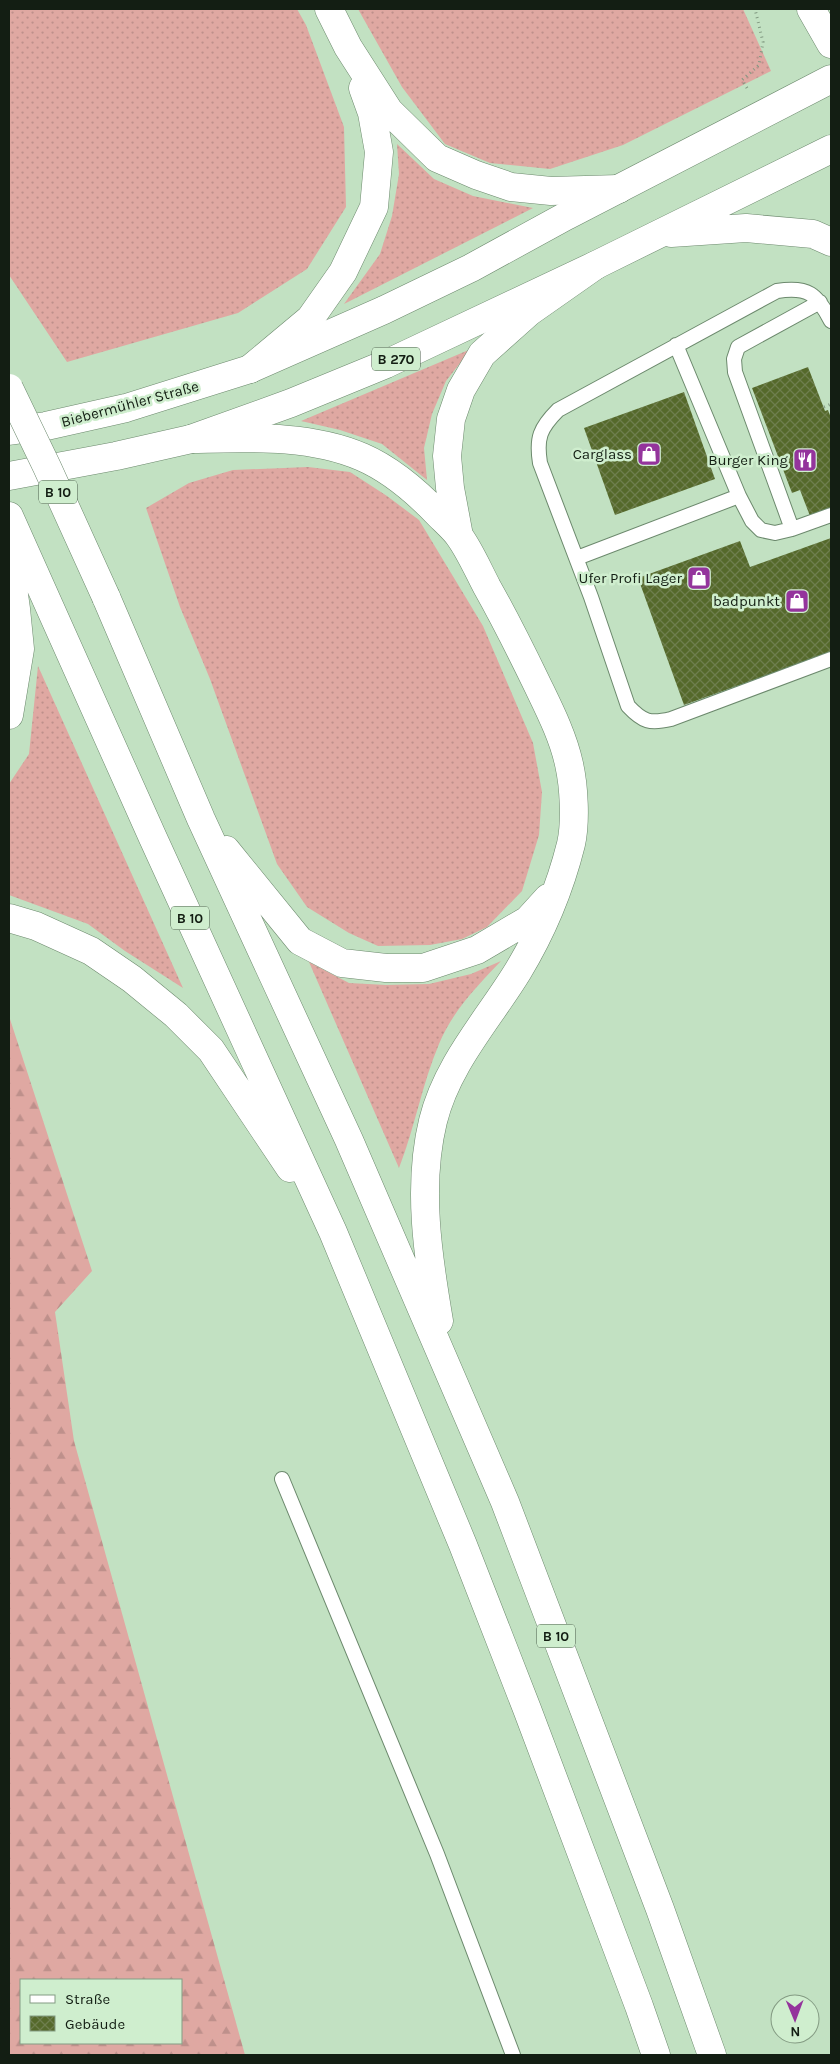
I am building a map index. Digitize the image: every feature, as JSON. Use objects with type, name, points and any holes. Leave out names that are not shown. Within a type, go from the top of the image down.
[{"type":"main road","points":[[329,9],[348,47],[389,111],[437,158],[476,176],[511,188],[551,191],[619,189]]},
{"type":"main road","points":[[811,9],[831,44]]},
{"type":"main road","points":[[250,369],[310,319],[343,272],[374,207],[379,152],[374,120],[348,47]]},
{"type":"main road","name":"Biebermühler Straße","points":[[9,431],[46,426],[126,408],[250,369],[393,306],[471,268],[831,79]]},
{"type":"main road","name":"B 270","points":[[9,476],[116,456],[191,439],[291,403],[386,364],[596,265],[831,149]]},
{"type":"main road","points":[[660,234],[746,228],[813,234],[831,242]]},
{"type":"main road","points":[[459,536],[450,488],[448,456],[451,419],[461,390],[482,354],[529,312],[596,265]]},
{"type":"main road","name":"B 10","points":[[9,388],[106,597],[201,819],[349,1140],[447,1364],[508,1511],[660,1909],[712,2055]]},
{"type":"main road","points":[[191,439],[251,438],[294,440],[329,446],[362,457],[390,472],[418,494],[459,536],[505,619],[553,718],[569,763],[574,796],[572,842],[556,890],[536,938],[517,973],[480,1026],[450,1076],[433,1120],[427,1154],[426,1190],[429,1263],[447,1364]]},
{"type":"main road","name":"B 10","points":[[9,516],[50,604],[157,847],[334,1232],[412,1419],[527,1709],[640,2006],[656,2055]]},
{"type":"main road","points":[[9,559],[20,648],[9,715]]},
{"type":"main road","points":[[201,819],[300,942],[342,963],[386,968],[423,968],[477,950],[528,920],[556,890]]},
{"type":"main road","points":[[9,918],[36,926],[91,951],[132,979],[176,1015],[211,1050],[334,1232]]},
{"type":"lane","points":[[831,320],[820,302],[806,290],[791,289],[777,291],[558,410],[544,425],[539,436],[538,449],[540,463],[577,558],[628,706],[640,718],[656,722],[671,719],[831,659]]},
{"type":"lane","points":[[792,529],[734,372],[734,358],[738,348],[820,302]]},
{"type":"lane","points":[[676,345],[738,496],[752,521],[761,530],[775,533],[792,529],[831,514]]},
{"type":"lane","points":[[577,558],[738,496]]},
{"type":"lane","points":[[282,1479],[437,1854],[513,2055]]},
{"type":"path","points":[[824,407],[831,404]]},
{"type":"green space","points":[[9,9],[297,9],[306,25],[344,127],[346,207],[307,269],[238,313],[67,362],[9,275]]},
{"type":"green space","points":[[358,9],[743,9],[771,71],[623,145],[550,169],[490,163],[445,144],[402,87]]},
{"type":"green space","points":[[397,144],[434,179],[473,196],[533,208],[344,304],[380,254],[392,216],[399,174]]},
{"type":"green space","points":[[471,349],[446,381],[432,414],[424,448],[427,480],[382,444],[340,430],[301,421]]},
{"type":"green space","points":[[308,467],[350,472],[419,520],[483,626],[533,743],[542,792],[539,835],[522,891],[487,927],[462,939],[430,945],[378,946],[349,933],[307,907],[277,864],[210,679],[180,607],[146,508],[189,483],[233,470]]},
{"type":"green space","points":[[38,666],[183,988],[125,951],[88,924],[9,895],[9,784],[29,754]]},
{"type":"green space","points":[[501,961],[466,1000],[444,1032],[428,1074],[399,1168],[309,962],[349,983],[386,985],[429,984],[471,974]]},
{"type":"green space","points":[[9,1016],[92,1271],[55,1312],[74,1441],[245,2055],[9,2055]]},
{"type":"building","name":"Burger King","points":[[808,367],[825,411],[828,410],[831,418],[831,508],[810,516],[800,490],[792,493],[752,388]]},
{"type":"building","name":"Carglass","points":[[684,392],[715,479],[615,515],[584,428]]},
{"type":"building","points":[[831,538],[831,652],[684,705],[638,578],[740,541],[750,567]]},
{"type":"place","name":"Carglass","points":[[649,454]]},
{"type":"place","name":"Burger King","points":[[805,460]]},
{"type":"place","name":"Ufer Profi Lager","points":[[699,578]]},
{"type":"place","name":"badpunkt","points":[[797,601]]}]
